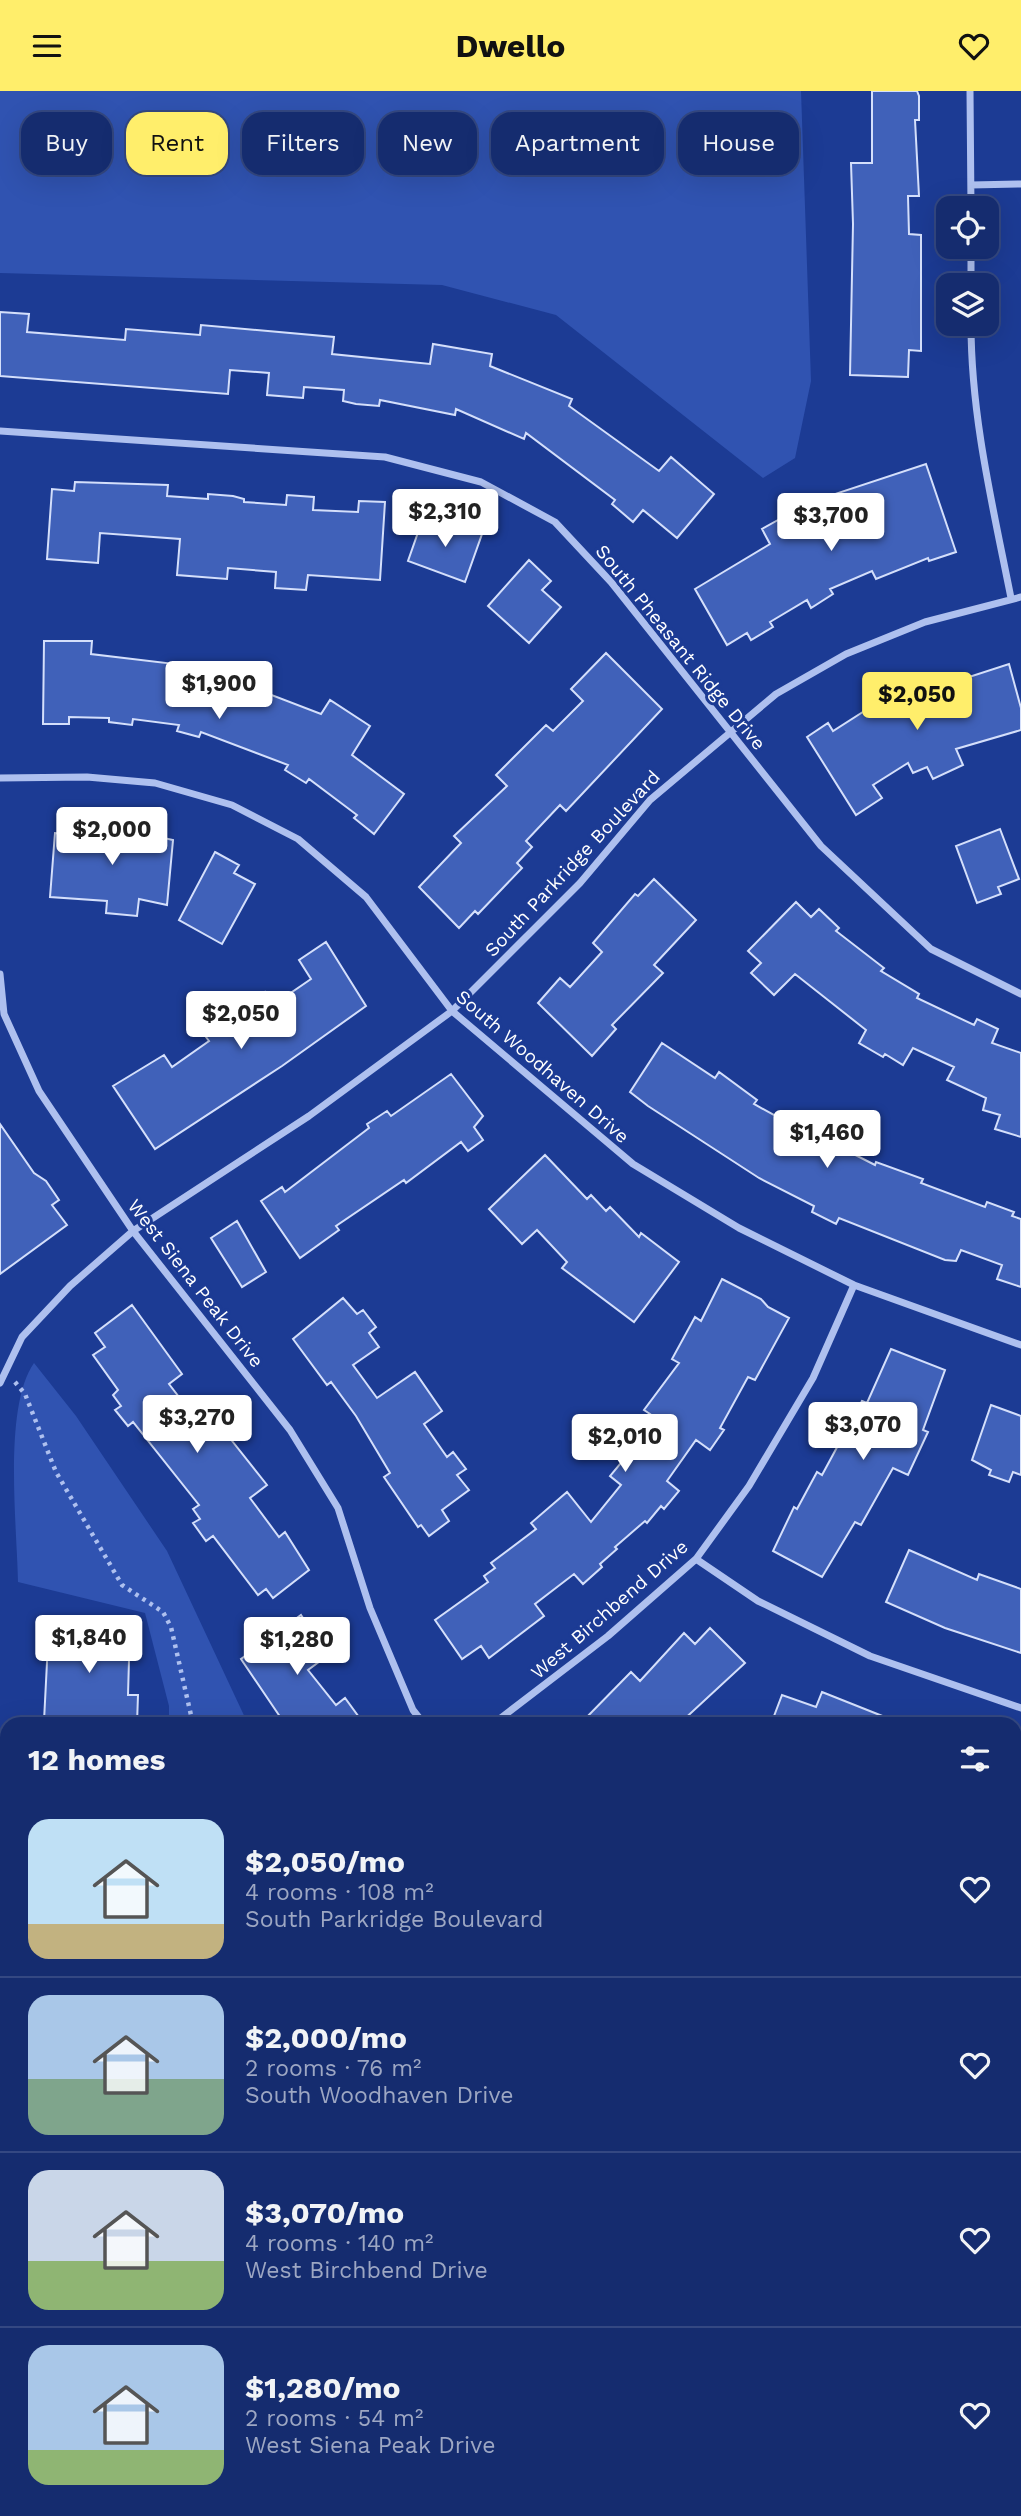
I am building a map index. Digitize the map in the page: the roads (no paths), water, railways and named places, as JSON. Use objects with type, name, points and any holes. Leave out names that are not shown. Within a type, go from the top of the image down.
[{"type":"street","points":[[970,91],[971,196]]},
{"type":"street","points":[[971,185],[1021,184]]},
{"type":"street","points":[[971,336],[971,369],[980,439],[1011,599]]},
{"type":"street","name":"South Pheasant Ridge Drive","points":[[0,431],[385,457],[481,482],[555,522],[611,582],[821,846],[931,949],[1021,994]]},
{"type":"street","name":"South Parkridge Boulevard","points":[[0,1383],[22,1338],[70,1286],[133,1231],[309,1116],[452,1011],[580,883],[650,800],[776,694],[845,653],[925,622],[1021,597]]},
{"type":"street","name":"South Woodhaven Drive","points":[[0,778],[87,777],[155,783],[232,805],[298,839],[366,897],[452,1011],[633,1164],[739,1228],[854,1285],[1021,1345]]},
{"type":"street","name":"West Siena Peak Drive","points":[[0,974],[4,1014],[39,1091],[133,1231],[290,1430],[338,1509],[370,1608],[413,1710],[418,1717]]},
{"type":"street","name":"West Birchbend Drive","points":[[502,1717],[608,1636],[696,1559],[749,1486],[813,1378],[854,1285]]},
{"type":"street","points":[[696,1559],[758,1601],[870,1656],[1021,1708]]}]
